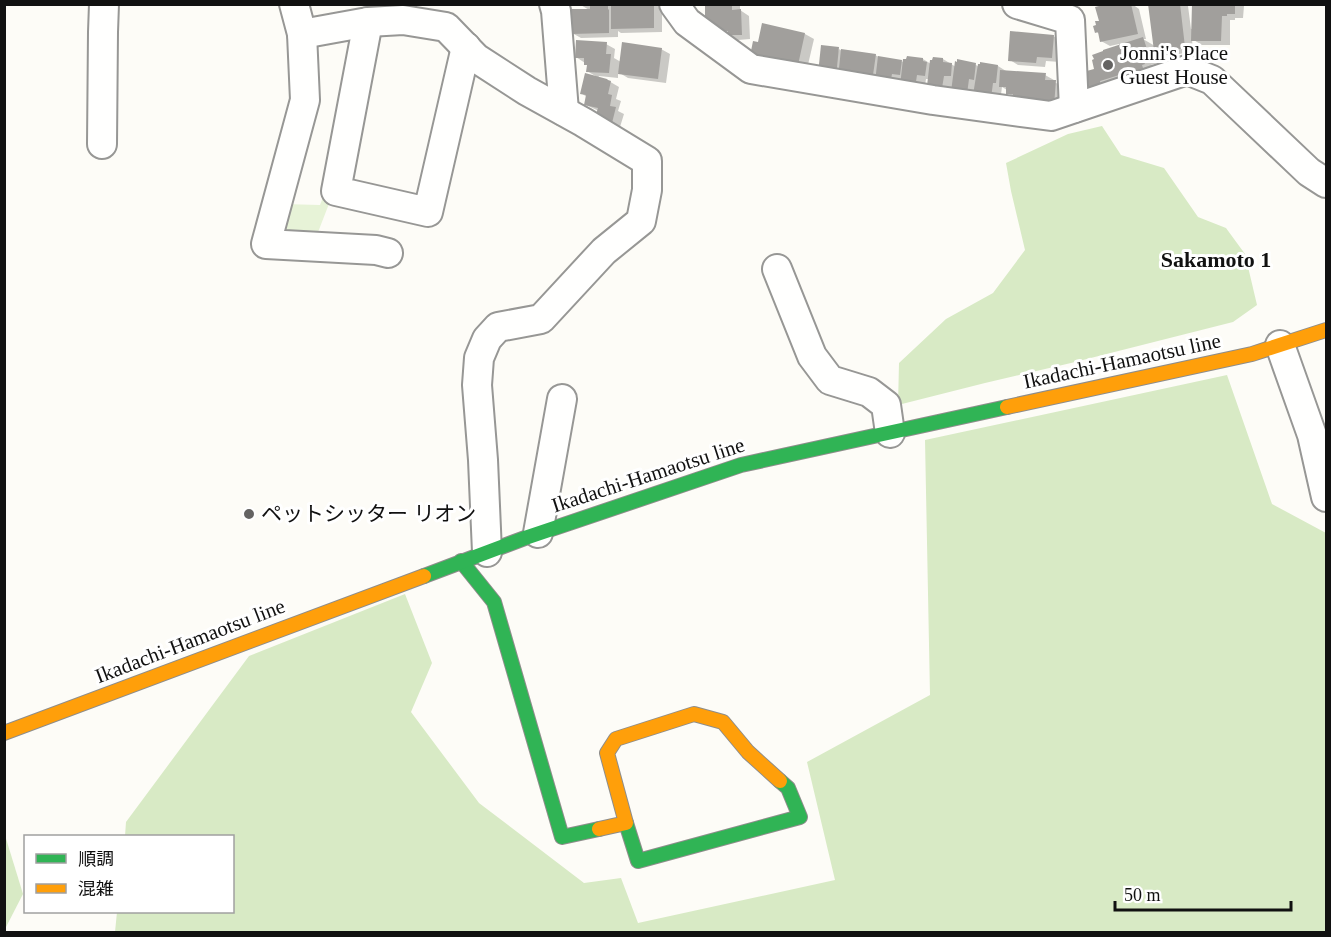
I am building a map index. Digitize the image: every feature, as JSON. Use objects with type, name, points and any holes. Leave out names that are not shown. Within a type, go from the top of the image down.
[{"type":"main road","name":"Ikadachi-Hamaotsu line","points":[[4,733],[538,533],[741,465],[1252,354],[1326,330]]},
{"type":"main road","points":[[474,557],[494,602],[562,837],[626,823]]},
{"type":"main road","points":[[693,714],[723,722],[748,752],[788,788],[800,816],[638,861],[626,823],[607,753],[616,739],[693,714]]},
{"type":"street","points":[[102,144],[104,4]]},
{"type":"street","points":[[294,4],[302,34],[305,100],[266,244],[376,250],[388,253]]},
{"type":"street","points":[[554,4],[564,111]]},
{"type":"street","points":[[674,4],[687,22],[751,69],[933,100],[1051,116],[1187,70],[1212,80],[1309,172],[1326,183]]},
{"type":"street","points":[[1017,4],[1079,12],[1074,108]]},
{"type":"street","points":[[302,34],[368,22],[403,20],[446,27],[476,58],[646,161],[647,190],[642,221],[604,251],[541,319],[498,327],[487,339],[479,358],[477,385],[483,460],[474,557]]},
{"type":"street","points":[[368,22],[336,191],[428,212],[466,47]]},
{"type":"street","points":[[777,269],[812,356],[830,380],[869,392],[886,405],[890,433]]},
{"type":"street","points":[[1280,345],[1319,432],[1326,497]]},
{"type":"street","points":[[538,533],[562,399]]},
{"type":"green space","points":[[1102,126],[1121,155],[1164,168],[1198,217],[1226,228],[1245,254],[1257,305],[1233,322],[898,405],[899,363],[946,319],[993,293],[1025,250],[1006,163],[1068,134]]},
{"type":"green space","points":[[325,192],[332,196],[315,240],[275,237],[283,204],[320,205]]},
{"type":"green space","points":[[1227,375],[1272,504],[1326,533],[1326,932],[115,932],[117,913],[234,913],[234,835],[125,835],[126,822],[249,656],[405,594],[432,663],[411,712],[479,803],[584,883],[621,878],[638,923],[835,880],[807,762],[930,695],[925,440]]},
{"type":"green space","points":[[4,832],[23,894],[5,929],[4,929]]},
{"type":"building","points":[[611,4],[654,4],[654,28],[611,29]]},
{"type":"building","points":[[705,4],[732,4],[732,10],[741,9],[742,35],[728,35],[728,31],[711,31],[701,16],[705,16]]},
{"type":"building","points":[[1107,4],[1131,4],[1138,34],[1100,42],[1098,32],[1095,33],[1093,26],[1096,25],[1095,21],[1099,21],[1095,7]]},
{"type":"building","points":[[1148,4],[1180,4],[1185,47],[1167,50],[1164,53],[1164,50],[1154,51]]},
{"type":"building","points":[[1192,4],[1235,4],[1235,14],[1222,16],[1221,41],[1191,41]]},
{"type":"building","points":[[590,6],[608,6],[609,33],[571,34],[571,9],[590,9]]},
{"type":"building","points":[[762,23],[805,33],[798,65],[750,56],[753,41],[758,42]]},
{"type":"building","points":[[1010,31],[1054,35],[1052,58],[1037,57],[1036,63],[1008,61]]},
{"type":"building","points":[[1143,37],[1150,58],[1143,60],[1145,74],[1131,79],[1129,72],[1100,81],[1101,88],[1089,91],[1083,72],[1094,69],[1092,55]]},
{"type":"building","points":[[576,40],[607,42],[606,54],[611,54],[609,73],[586,72],[587,65],[584,65],[584,58],[575,58]]},
{"type":"building","points":[[622,42],[662,48],[658,79],[618,74]]},
{"type":"building","points":[[821,45],[839,47],[836,77],[818,74]]},
{"type":"building","points":[[841,49],[876,54],[873,75],[838,78]]},
{"type":"building","points":[[878,56],[902,60],[900,75],[892,74],[890,84],[875,82]]},
{"type":"building","points":[[907,56],[923,58],[923,61],[927,62],[925,76],[917,75],[915,88],[900,86],[903,59]]},
{"type":"building","points":[[933,57],[943,58],[943,62],[952,63],[951,76],[944,76],[942,88],[927,86],[930,60]]},
{"type":"building","points":[[957,59],[976,63],[974,80],[969,79],[967,94],[951,92]]},
{"type":"building","points":[[980,62],[998,65],[991,98],[973,95]]},
{"type":"building","points":[[1000,70],[1046,73],[1045,80],[1056,80],[1054,106],[1013,103],[1013,94],[1006,94],[1006,87],[999,87]]},
{"type":"building","points":[[585,73],[611,81],[608,94],[612,95],[610,106],[616,107],[612,123],[595,117],[598,108],[584,105],[586,95],[580,94]]},
{"type":"traffic: fast","points":[[424,576],[525,538],[741,465],[1007,407]]},
{"type":"traffic: fast","points":[[461,561],[494,602],[562,837],[599,829]]},
{"type":"traffic: fast","points":[[626,823],[638,861],[800,817],[788,788],[780,781]]},
{"type":"traffic: slow","points":[[1007,407],[1252,354],[1326,330]]},
{"type":"traffic: slow","points":[[4,733],[424,576]]},
{"type":"traffic: slow","points":[[599,829],[626,823],[607,753],[616,739],[694,714],[723,722],[748,752],[780,781]]},
{"type":"place","name":"Jonni's Place Guest House","points":[[1108,65]]},
{"type":"place","name":"ペットシッター リオン","points":[[249,514]]},
{"type":"district","name":"Sakamoto 1","points":[[1216,259]]}]
